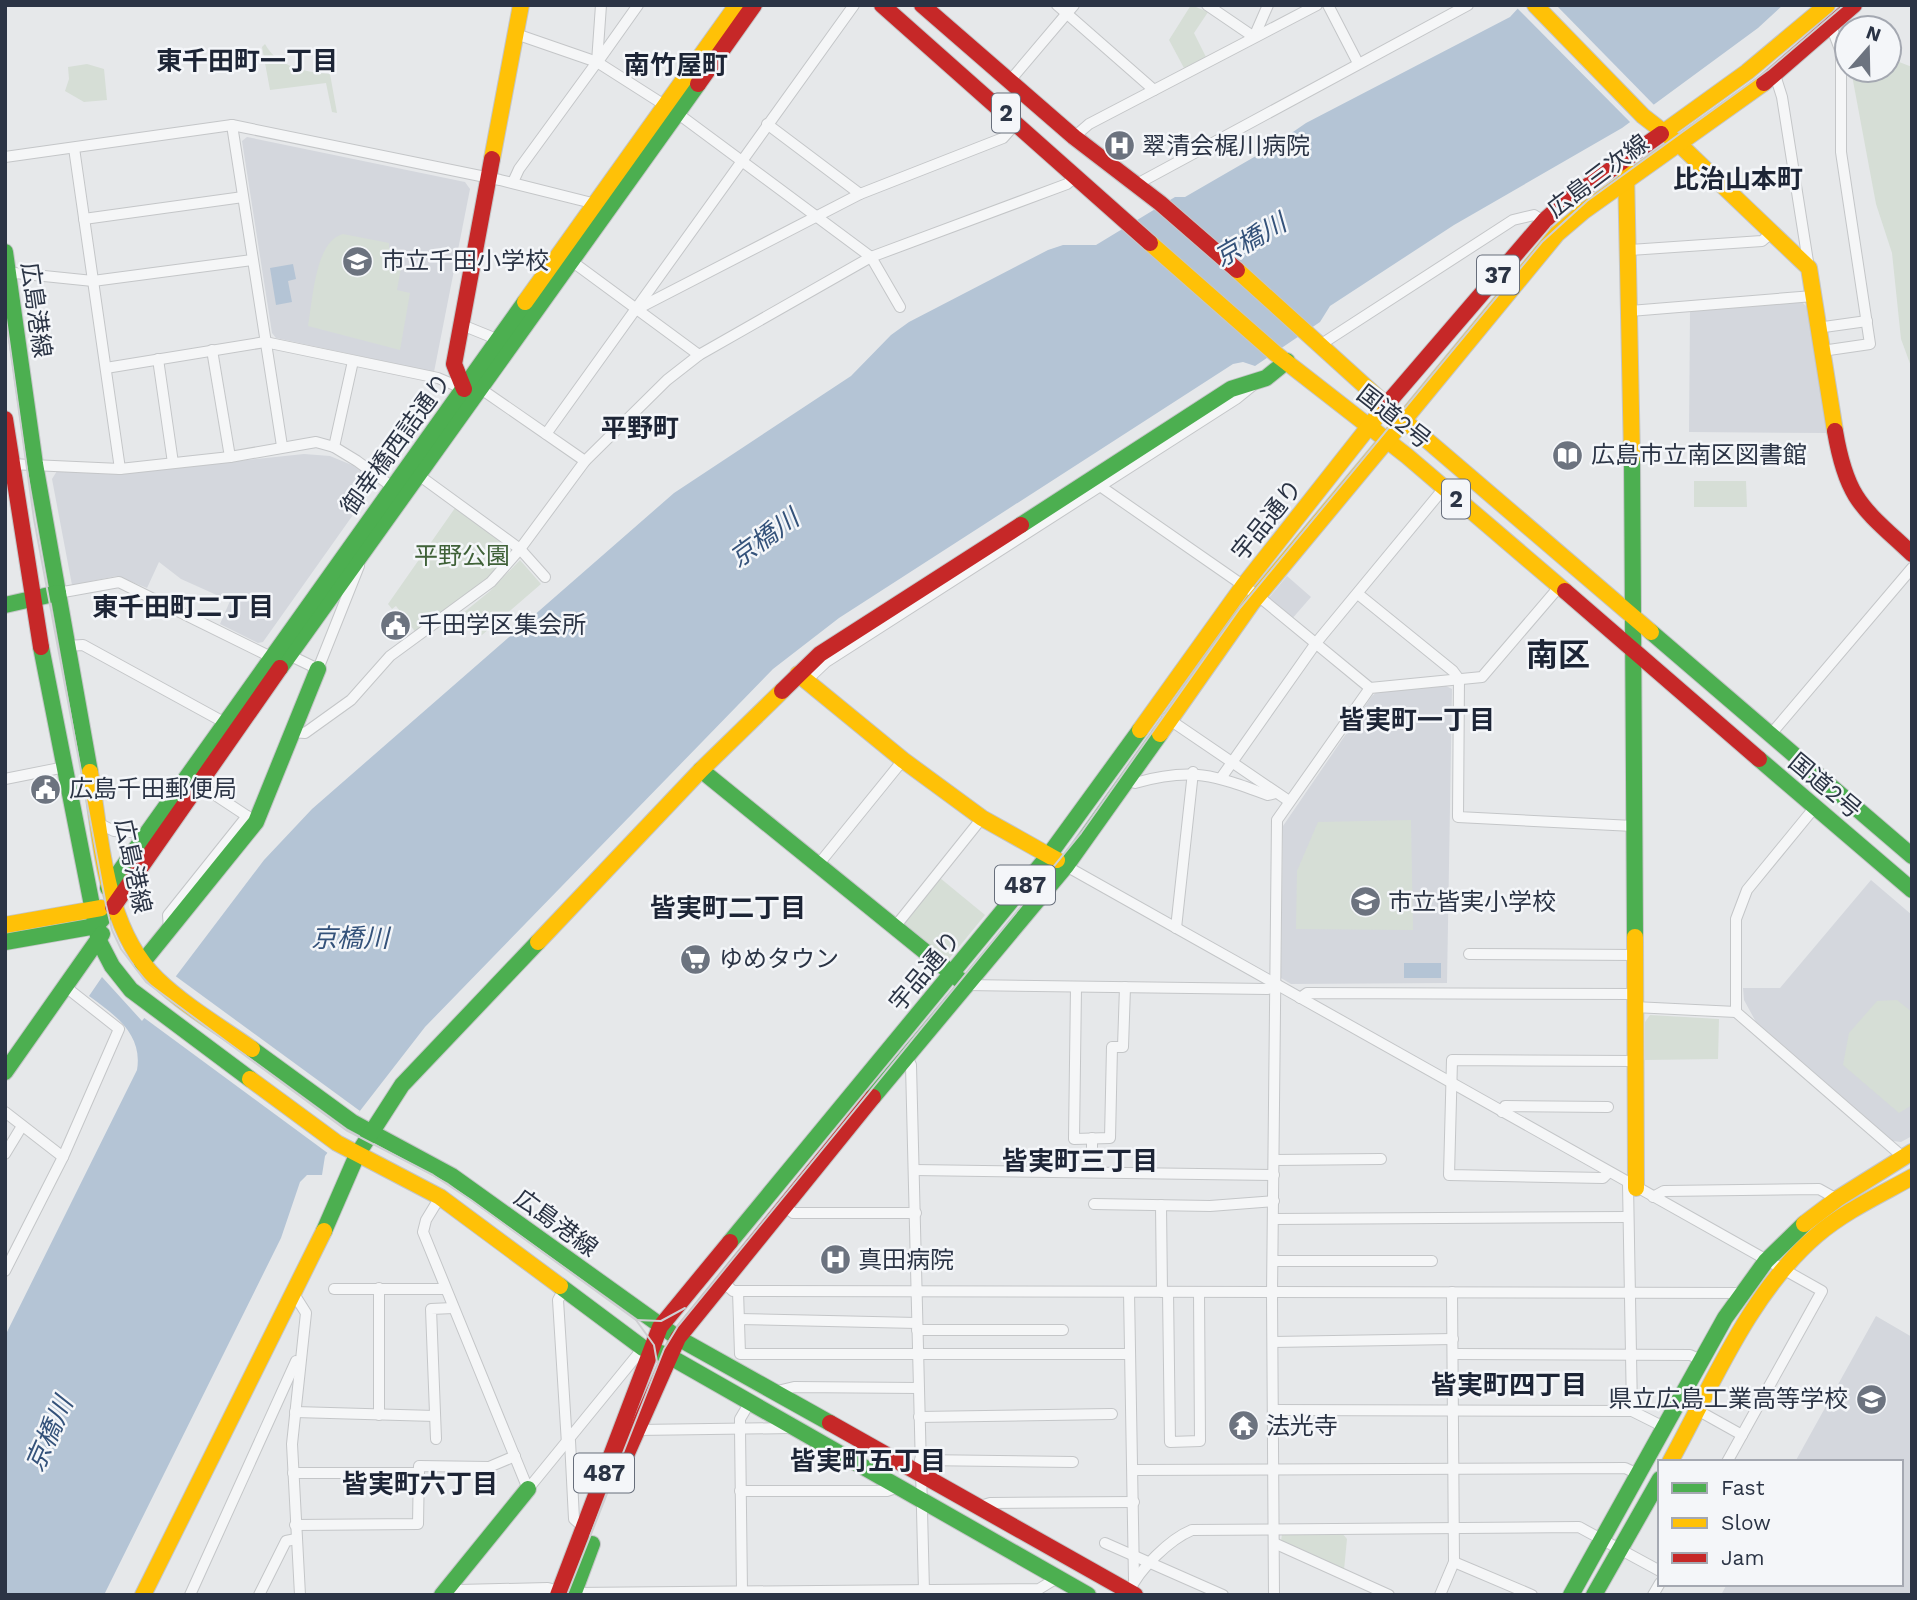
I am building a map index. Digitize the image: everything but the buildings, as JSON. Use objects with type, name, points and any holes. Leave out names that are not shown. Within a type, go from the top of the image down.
[{"type":"main road","points":[[464,389],[454,364],[521,5]]},
{"type":"main road","name":"御幸橋西詰通り","points":[[672,110],[737,5]]},
{"type":"main road","name":"御幸橋西詰通り","points":[[96,926],[114,906],[197,783],[271,657],[413,471],[481,389],[566,257],[672,110],[754,5]]},
{"type":"main road","name":"国道2号","points":[[882,5],[1017,122],[1127,224],[1281,357],[1388,440],[1912,890]]},
{"type":"main road","name":"国道2号","points":[[922,5],[1074,138],[1160,203],[1309,332],[1386,405],[1912,856]]},
{"type":"main road","points":[[1535,5],[1643,116],[1679,144],[1770,234],[1809,268],[1839,454],[1849,487],[1866,511],[1912,554]]},
{"type":"main road","name":"広島三次線","points":[[1386,405],[1545,220],[1747,72],[1827,5]]},
{"type":"main road","name":"広島三次線","points":[[1404,420],[1557,234],[1776,75],[1854,5]]},
{"type":"main road","points":[[1625,160],[1630,250],[1634,956],[1632,1186]]},
{"type":"main road","name":"広島港線","points":[[5,252],[35,464],[114,906],[132,951],[142,963],[166,986],[352,1122],[452,1176],[660,1327],[773,1392],[920,1467],[977,1507],[1133,1589]]},
{"type":"main road","name":"御幸橋西詰通り","points":[[413,471],[464,389],[499,340],[566,257]]},
{"type":"main road","points":[[143,1595],[295,1294],[357,1155],[402,1085],[420,1065],[701,770],[803,677],[836,643],[1231,389],[1266,378],[1281,357]]},
{"type":"main road","name":"宇品通り","points":[[566,1593],[583,1527],[646,1350],[660,1327],[1049,855],[1244,585],[1386,405]]},
{"type":"main road","name":"広島港線","points":[[5,419],[33,599],[96,926],[120,977],[337,1143],[440,1197],[646,1350],[667,1355],[1088,1595]]},
{"type":"main road","name":"宇品通り","points":[[566,1593],[667,1355],[678,1338],[906,1056],[1066,866],[1257,595],[1404,420]]},
{"type":"main road","name":"御幸橋西詰通り","points":[[96,926],[111,884],[145,834],[289,654],[365,550],[398,491]]},
{"type":"main road","points":[[5,605],[58,593]]},
{"type":"main road","points":[[142,963],[169,932],[251,819],[318,669]]},
{"type":"main road","points":[[803,677],[903,760],[982,818],[1066,866]]},
{"type":"main road","points":[[701,770],[966,985]]},
{"type":"main road","points":[[5,925],[96,926]]},
{"type":"main road","points":[[5,942],[96,926]]},
{"type":"main road","points":[[5,1072],[67,988],[96,926]]},
{"type":"main road","points":[[1571,1595],[1725,1318],[1766,1261],[1806,1222],[1908,1154]]},
{"type":"main road","points":[[1671,1460],[1783,1270],[1818,1234],[1912,1177]]},
{"type":"main road","points":[[1594,1595],[1658,1482]]},
{"type":"main road","points":[[446,1590],[528,1489]]},
{"type":"street","points":[[597,62],[601,5]]},
{"type":"street","points":[[513,182],[519,169],[638,5]]},
{"type":"street","points":[[546,434],[854,5]]},
{"type":"street","points":[[1057,5],[1070,9],[1154,90]]},
{"type":"street","points":[[1207,5],[1254,37]]},
{"type":"street","points":[[1254,37],[1268,5]]},
{"type":"street","points":[[1074,138],[1088,124],[1317,5]]},
{"type":"street","points":[[1328,5],[1358,63]]},
{"type":"street","points":[[1137,184],[1468,5]]},
{"type":"street","points":[[1008,83],[1070,9]]},
{"type":"street","points":[[1822,351],[1870,344],[1841,152],[1840,52],[1831,26]]},
{"type":"street","points":[[516,33],[597,62],[672,110],[871,257],[900,307]]},
{"type":"street","points":[[1776,75],[1783,97],[1809,268]]},
{"type":"street","points":[[637,309],[860,194],[897,177],[1003,138],[1017,122]]},
{"type":"street","points":[[767,124],[860,194]]},
{"type":"street","points":[[232,125],[282,446]]},
{"type":"street","points":[[5,157],[232,125],[513,182],[602,207]]},
{"type":"street","points":[[74,148],[120,469]]},
{"type":"street","points":[[292,732],[305,733],[351,700],[390,656],[482,590],[520,549],[585,461],[667,380],[699,355],[871,257],[1067,184],[1076,176]]},
{"type":"street","points":[[84,219],[243,197]]},
{"type":"street","points":[[1320,345],[1513,220],[1535,215],[1545,220],[1557,234]]},
{"type":"street","points":[[1630,250],[1762,241],[1770,234]]},
{"type":"street","points":[[566,257],[699,355]]},
{"type":"street","points":[[7,273],[93,281],[252,260]]},
{"type":"street","points":[[1630,311],[1813,296]]},
{"type":"street","points":[[1824,327],[1867,321]]},
{"type":"street","points":[[461,325],[499,340]]},
{"type":"street","points":[[106,368],[265,342],[438,378],[464,389],[481,389],[585,461]]},
{"type":"street","points":[[212,350],[230,457]]},
{"type":"street","points":[[158,359],[173,463]]},
{"type":"street","points":[[334,447],[353,361]]},
{"type":"street","points":[[803,677],[1236,399],[1256,382]]},
{"type":"street","points":[[10,464],[120,469],[230,457],[316,442],[334,447],[398,491]]},
{"type":"street","points":[[413,471],[520,549],[545,577]]},
{"type":"street","points":[[1100,485],[1244,585],[1370,688],[1482,677],[1559,587]]},
{"type":"street","points":[[1221,778],[1316,643],[1444,488]]},
{"type":"street","points":[[58,593],[119,582],[271,657],[289,654],[318,669],[365,550]]},
{"type":"street","points":[[1771,734],[1912,568]]},
{"type":"street","points":[[1358,594],[1453,671],[1459,679],[1458,817],[1633,826]]},
{"type":"street","points":[[67,646],[83,645],[231,726]]},
{"type":"street","points":[[1274,1595],[1272,1294],[1275,1219],[1277,820],[1370,688]]},
{"type":"street","points":[[1155,709],[1289,801]]},
{"type":"street","points":[[818,866],[903,760]]},
{"type":"street","points":[[5,779],[65,766]]},
{"type":"street","points":[[1127,779],[1135,783],[1193,772],[1221,778],[1268,795],[1276,793]]},
{"type":"street","points":[[1176,928],[1193,772]]},
{"type":"street","points":[[197,783],[251,819]]},
{"type":"street","points":[[1736,1012],[1736,919],[1739,904],[1747,890],[1815,807]]},
{"type":"street","points":[[894,928],[982,818]]},
{"type":"street","points":[[100,824],[114,831],[145,834]]},
{"type":"street","points":[[1066,866],[1822,1291],[1728,1460]]},
{"type":"street","points":[[1469,954],[1634,956]]},
{"type":"street","points":[[966,985],[1268,989],[1275,985]]},
{"type":"street","points":[[1076,987],[1074,1139],[1110,1138],[1112,1047],[1123,1047],[1125,987]]},
{"type":"street","points":[[5,1270],[63,1157],[119,1030],[67,988]]},
{"type":"street","points":[[1300,998],[1307,993],[1634,1001],[1736,1012],[1908,1154]]},
{"type":"street","points":[[906,1056],[911,1065],[916,1213],[924,1591]]},
{"type":"street","points":[[1608,1173],[1603,1178],[1449,1175],[1452,1060],[1634,1061]]},
{"type":"street","points":[[1502,1112],[1505,1107],[1608,1108]]},
{"type":"street","points":[[5,1112],[63,1157]]},
{"type":"street","points":[[5,1154],[22,1126]]},
{"type":"street","points":[[1092,1139],[1092,1172]]},
{"type":"street","points":[[1275,1160],[1381,1159]]},
{"type":"street","points":[[914,1170],[1274,1175]]},
{"type":"street","points":[[1632,1186],[1628,1217],[1632,1411]]},
{"type":"street","points":[[1653,1197],[1664,1191],[1819,1189],[1837,1199]]},
{"type":"street","points":[[440,1197],[426,1220],[423,1232],[528,1489],[646,1350]]},
{"type":"street","points":[[1094,1204],[1210,1206],[1275,1201]]},
{"type":"street","points":[[784,1205],[793,1213],[916,1213]]},
{"type":"street","points":[[1161,1206],[1170,1442],[1200,1441],[1199,1292]]},
{"type":"street","points":[[1275,1219],[1628,1217]]},
{"type":"street","points":[[1273,1261],[1432,1261]]},
{"type":"street","points":[[722,1281],[733,1291],[1744,1293]]},
{"type":"street","points":[[379,1288],[379,1415]]},
{"type":"street","points":[[334,1289],[445,1289]]},
{"type":"street","points":[[564,1289],[558,1300],[574,1519],[583,1527]]},
{"type":"street","points":[[738,1291],[740,1354],[1130,1354]]},
{"type":"street","points":[[1129,1292],[1134,1502],[1133,1589]]},
{"type":"street","points":[[1440,1595],[1454,1562],[1456,1527],[1452,1292]]},
{"type":"street","points":[[295,1294],[306,1313],[299,1353],[293,1473],[300,1595]]},
{"type":"street","points":[[436,1438],[431,1309],[453,1308]]},
{"type":"street","points":[[739,1320],[1063,1331]]},
{"type":"street","points":[[1273,1342],[1453,1339]]},
{"type":"street","points":[[190,1595],[299,1353]]},
{"type":"street","points":[[1453,1354],[1630,1357],[1690,1355],[1702,1360]]},
{"type":"street","points":[[773,1392],[794,1387],[918,1388]]},
{"type":"street","points":[[742,1592],[740,1419],[750,1402]]},
{"type":"street","points":[[1273,1410],[1632,1411],[1664,1427]]},
{"type":"street","points":[[1699,1411],[1742,1435]]},
{"type":"street","points":[[295,1412],[435,1416]]},
{"type":"street","points":[[919,1417],[1112,1414]]},
{"type":"street","points":[[636,1430],[796,1428]]},
{"type":"street","points":[[295,1525],[418,1524],[419,1466],[489,1467],[515,1456]]},
{"type":"street","points":[[920,1467],[1073,1462]]},
{"type":"street","points":[[1133,1470],[1625,1468],[1638,1474]]},
{"type":"street","points":[[293,1473],[419,1473]]},
{"type":"street","points":[[740,1491],[887,1491],[899,1487]]},
{"type":"street","points":[[977,1507],[990,1503],[1134,1502]]},
{"type":"street","points":[[1133,1589],[1153,1562],[1182,1534],[1192,1530],[1579,1527],[1658,1570]]},
{"type":"street","points":[[259,1595],[286,1541],[296,1539]]},
{"type":"street","points":[[1105,1543],[1223,1595]]},
{"type":"street","points":[[1274,1544],[1389,1595]]},
{"type":"street","points":[[1454,1562],[1532,1595]]},
{"type":"street","points":[[446,1590],[548,1588],[566,1593],[1039,1592],[1057,1578]]},
{"type":"shaded area","name":"市立千田小学校","points":[[247,137],[465,182],[470,189],[434,372],[276,338],[272,333],[242,141]]},
{"type":"shaded area","points":[[1802,302],[1807,307],[1827,433],[1689,432],[1690,311]]},
{"type":"shaded area","points":[[304,454],[330,456],[359,468],[377,481],[263,642],[258,643],[220,624],[230,601],[181,579],[159,562],[147,588],[117,576],[72,585],[52,479],[57,471],[114,474]]},
{"type":"shaded area","points":[[1287,576],[1311,597],[1291,620],[1267,600]]},
{"type":"shaded area","name":"市立皆実小学校","points":[[1446,686],[1452,689],[1447,983],[1291,984],[1281,978],[1283,826],[1372,696],[1377,692]]},
{"type":"shaded area","points":[[1871,880],[1912,915],[1912,1136],[1901,1142],[1893,1141],[1756,1022],[1744,1000],[1743,988],[1780,988]]},
{"type":"shaded area","name":"県立広島工業高等学校","points":[[1876,1316],[1912,1337],[1912,1595],[1721,1595],[1726,1586],[1903,1586],[1903,1460],[1796,1460]]},
{"type":"green space","points":[[1191,5],[1208,12],[1194,33],[1206,57],[1184,68],[1169,40]]},
{"type":"green space","points":[[265,44],[270,52],[284,63],[302,70],[330,74],[337,113],[332,112],[326,83],[270,90],[262,47]]},
{"type":"green space","points":[[1903,63],[1912,67],[1912,369],[1901,339],[1892,253],[1876,204],[1854,84],[1903,84]]},
{"type":"green space","points":[[87,64],[104,69],[107,100],[84,102],[65,91],[69,79],[68,67]]},
{"type":"green space","points":[[343,234],[389,243],[389,248],[404,251],[397,290],[410,293],[400,350],[308,326],[321,259],[326,248]]},
{"type":"green space","points":[[1694,481],[1746,481],[1747,507],[1694,507]]},
{"type":"green space","name":"平野公園","points":[[455,508],[510,548],[511,553],[497,571],[416,633],[396,606],[392,609],[388,604]]},
{"type":"green space","points":[[520,560],[541,584],[482,635],[462,614],[490,591]]},
{"type":"green space","points":[[1411,820],[1413,930],[1296,929],[1297,871],[1318,822]]},
{"type":"green space","points":[[940,878],[985,915],[949,959],[941,959],[903,929],[903,922]]},
{"type":"green space","points":[[1897,1000],[1912,1012],[1912,1105],[1899,1113],[1843,1065],[1849,1033],[1877,1001]]},
{"type":"green space","points":[[1650,1015],[1719,1019],[1718,1059],[1645,1060],[1645,1022]]},
{"type":"green space","points":[[1341,1532],[1347,1539],[1344,1570],[1281,1542],[1282,1533]]},
{"type":"water","name":"京橋川","points":[[1521,5],[1783,5],[1758,28],[1622,128],[1454,225],[1330,306],[1320,322],[1255,366],[1243,362],[1233,364],[839,618],[773,669],[425,1027],[325,1156],[322,1175],[307,1175],[300,1182],[281,1238],[104,1595],[5,1595],[5,1336],[137,1070],[138,1057],[131,1036],[117,1018],[89,996],[102,977],[142,1021],[264,860],[312,809],[674,493],[851,376],[891,335],[909,322],[1048,250],[1063,245],[1096,245],[1175,197],[1185,197],[1268,149],[1306,123],[1510,17]]},
{"type":"water","points":[[293,264],[296,279],[288,281],[292,302],[276,305],[270,268]]},
{"type":"water","points":[[1404,963],[1441,963],[1441,978],[1404,978]]},
{"type":"pier","points":[[1556,5],[1656,107],[1632,124],[1516,7]]},
{"type":"pier","points":[[174,975],[360,1111],[329,1154],[143,1017]]},
{"type":"tram line","points":[[567,1595],[664,1349],[678,1326],[1081,833],[1240,608],[1542,242],[1587,201],[1768,70],[1844,5]]},
{"type":"tram line","points":[[5,311],[34,519],[106,905],[112,930],[121,949],[146,982],[346,1130],[433,1175],[636,1320],[654,1345],[657,1362]]},
{"type":"tram line","points":[[636,1320],[661,1321],[685,1308]]},
{"type":"traffic: fast","points":[[280,668],[698,84]]},
{"type":"traffic: fast","points":[[5,252],[35,464],[90,772]]},
{"type":"traffic: fast","points":[[108,888],[525,302]]},
{"type":"traffic: fast","points":[[1021,525],[1231,389],[1266,378],[1287,361]]},
{"type":"traffic: fast","points":[[1632,458],[1635,937]]},
{"type":"traffic: fast","points":[[5,605],[58,593]]},
{"type":"traffic: fast","points":[[1651,632],[1912,856]]},
{"type":"traffic: fast","points":[[41,647],[99,941],[112,966],[131,990],[250,1079]]},
{"type":"traffic: fast","points":[[142,963],[256,822],[318,669]]},
{"type":"traffic: fast","points":[[730,1242],[1049,855],[1140,730]]},
{"type":"traffic: fast","points":[[873,1097],[1066,866],[1160,734]]},
{"type":"traffic: fast","points":[[1759,759],[1912,890]]},
{"type":"traffic: fast","points":[[701,770],[960,980]]},
{"type":"traffic: fast","points":[[5,942],[96,926],[103,918]]},
{"type":"traffic: fast","points":[[5,1072],[102,934]]},
{"type":"traffic: fast","points":[[324,1231],[357,1155],[402,1085],[538,942]]},
{"type":"traffic: fast","points":[[252,1049],[352,1122],[452,1176],[678,1338],[830,1423]]},
{"type":"traffic: fast","points":[[1571,1595],[1725,1318],[1766,1261],[1804,1224]]},
{"type":"traffic: fast","points":[[560,1286],[643,1348],[667,1355],[1088,1595]]},
{"type":"traffic: fast","points":[[1594,1595],[1658,1483]]},
{"type":"traffic: fast","points":[[442,1595],[528,1489]]},
{"type":"traffic: fast","points":[[573,1595],[592,1544]]},
{"type":"traffic: slow","points":[[492,159],[521,5]]},
{"type":"traffic: slow","points":[[525,302],[737,5]]},
{"type":"traffic: slow","points":[[1535,5],[1643,116],[1679,144],[1809,268],[1835,431]]},
{"type":"traffic: slow","points":[[1661,134],[1747,72],[1827,5]]},
{"type":"traffic: slow","points":[[1404,420],[1557,234],[1584,211],[1764,83]]},
{"type":"traffic: slow","points":[[1626,170],[1632,458]]},
{"type":"traffic: slow","points":[[1150,243],[1276,354],[1407,456],[1565,591]]},
{"type":"traffic: slow","points":[[1237,270],[1386,405],[1651,632]]},
{"type":"traffic: slow","points":[[1140,730],[1244,585],[1386,405]]},
{"type":"traffic: slow","points":[[1160,734],[1252,603],[1404,420]]},
{"type":"traffic: slow","points":[[798,674],[903,760],[982,818],[1057,860]]},
{"type":"traffic: slow","points":[[538,942],[701,770],[782,691]]},
{"type":"traffic: slow","points":[[90,772],[108,882],[126,934],[139,958],[157,979],[179,998],[252,1049]]},
{"type":"traffic: slow","points":[[5,925],[101,908]]},
{"type":"traffic: slow","points":[[1635,937],[1636,1188]]},
{"type":"traffic: slow","points":[[250,1079],[337,1143],[440,1197],[560,1286]]},
{"type":"traffic: slow","points":[[1804,1224],[1837,1199],[1912,1152]]},
{"type":"traffic: slow","points":[[1671,1460],[1752,1312],[1793,1258],[1839,1218],[1912,1177]]},
{"type":"traffic: slow","points":[[143,1595],[324,1231]]},
{"type":"traffic: jam","points":[[698,84],[754,5]]},
{"type":"traffic: jam","points":[[882,5],[1150,243]]},
{"type":"traffic: jam","points":[[922,5],[1074,137],[1160,203],[1237,270]]},
{"type":"traffic: jam","points":[[1764,83],[1854,5]]},
{"type":"traffic: jam","points":[[1386,405],[1545,220],[1565,202],[1661,134]]},
{"type":"traffic: jam","points":[[464,389],[454,364],[492,159]]},
{"type":"traffic: jam","points":[[5,419],[41,647]]},
{"type":"traffic: jam","points":[[1835,431],[1845,473],[1860,502],[1912,554]]},
{"type":"traffic: jam","points":[[782,691],[820,654],[1021,525]]},
{"type":"traffic: jam","points":[[1565,591],[1759,759]]},
{"type":"traffic: jam","points":[[113,907],[280,668]]},
{"type":"traffic: jam","points":[[616,1478],[678,1338],[873,1097]]},
{"type":"traffic: jam","points":[[558,1595],[660,1327],[730,1242]]},
{"type":"traffic: jam","points":[[830,1423],[1135,1595]]},
{"type":"place","name":"翠清会梶川病院","points":[[1119,146]]},
{"type":"place","name":"市立千田小学校","points":[[358,261]]},
{"type":"place","name":"広島市立南区図書館","points":[[1568,455]]},
{"type":"place","name":"千田学区集会所","points":[[395,625]]},
{"type":"place","name":"広島千田郵便局","points":[[46,789]]},
{"type":"place","name":"市立皆実小学校","points":[[1365,902]]},
{"type":"place","name":"ゆめタウン","points":[[696,959]]},
{"type":"place","name":"真田病院","points":[[835,1260]]},
{"type":"place","name":"県立広島工業高等学校","points":[[1871,1399]]},
{"type":"place","name":"法光寺","points":[[1243,1426]]},
{"type":"district","name":"東千田町一丁目","points":[[247,61]]},
{"type":"district","name":"南竹屋町","points":[[676,65]]},
{"type":"district","name":"比治山本町","points":[[1738,179]]},
{"type":"district","name":"平野町","points":[[640,428]]},
{"type":"district","name":"東千田町二丁目","points":[[183,607]]},
{"type":"district","name":"南区","points":[[1558,655]]},
{"type":"district","name":"皆実町一丁目","points":[[1417,720]]},
{"type":"district","name":"皆実町二丁目","points":[[728,908]]},
{"type":"district","name":"皆実町三丁目","points":[[1080,1161]]},
{"type":"district","name":"皆実町四丁目","points":[[1509,1385]]},
{"type":"district","name":"皆実町五丁目","points":[[868,1461]]},
{"type":"district","name":"皆実町六丁目","points":[[420,1484]]}]
